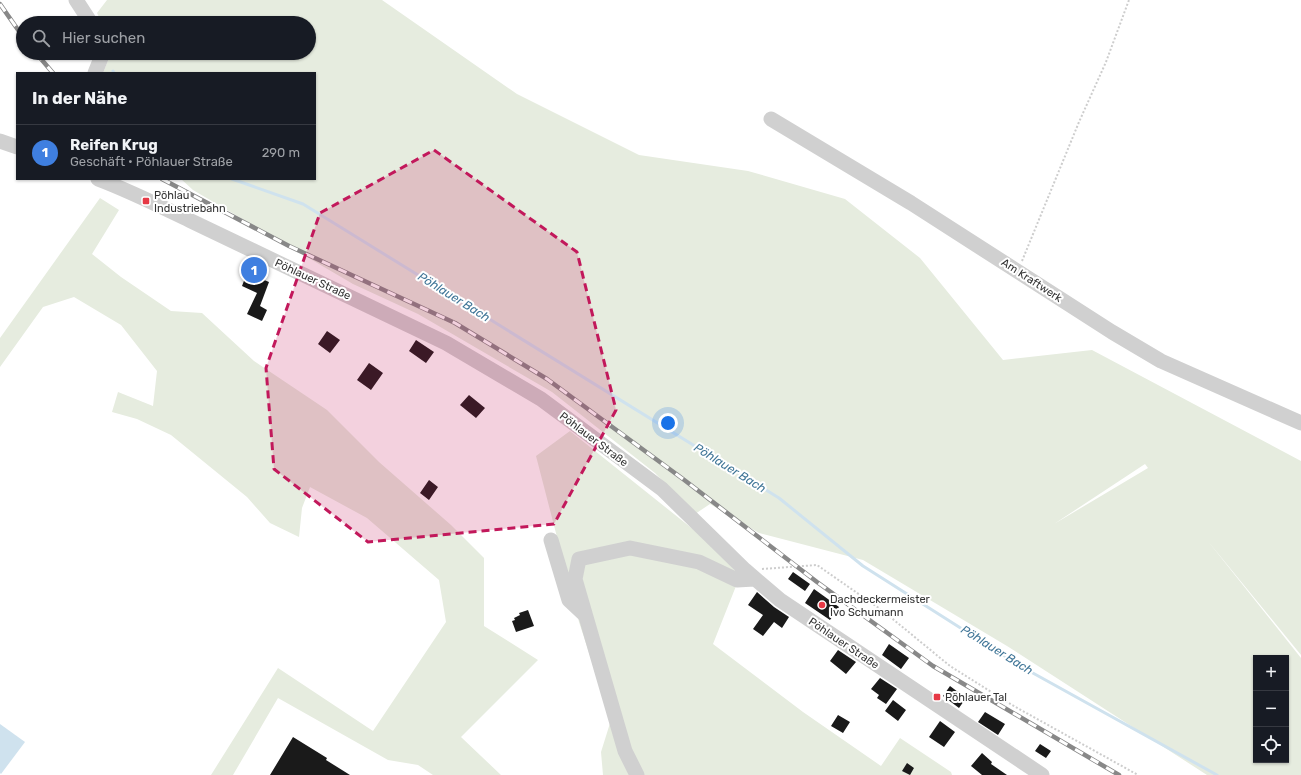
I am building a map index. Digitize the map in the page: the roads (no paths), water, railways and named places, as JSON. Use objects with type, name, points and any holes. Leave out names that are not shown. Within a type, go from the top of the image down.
[{"type":"street","points":[[76,0],[86,16]]},
{"type":"street","points":[[95,72],[100,60]]},
{"type":"street","name":"Am Kraftwerk","points":[[772,119],[911,203],[1112,332],[1161,361],[1301,423]]},
{"type":"street","points":[[0,141],[16,148]]},
{"type":"street","name":"Pöhlauer Straße","points":[[101,180],[149,200],[446,343],[541,398],[662,489],[749,574],[780,600],[1042,775]]},
{"type":"street","points":[[131,180],[149,200]]},
{"type":"street","points":[[551,540],[569,600],[586,616]]},
{"type":"street","points":[[637,775],[625,751],[575,579],[579,559],[630,548],[699,562],[736,580],[749,574]]},
{"type":"water","points":[[0,724],[25,742],[1,774],[0,773]]},
{"type":"waterway","name":"Pöhlauer Bach","points":[[235,180],[303,204],[779,498],[863,566],[1022,667],[1217,775]]},
{"type":"railway","points":[[0,4],[16,27]]},
{"type":"railway","points":[[42,60],[52,72]]},
{"type":"railway","points":[[164,180],[289,246],[455,323],[547,379],[683,479],[817,582],[933,666],[1119,775]]},
{"type":"place","name":"Pöhlau Industriebahn","points":[[146,201]]},
{"type":"place","name":"Reifen Krug","points":[[254,270]]},
{"type":"place","name":"Dachdeckermeister Ivo Schumann","points":[[822,605]]},
{"type":"place","name":"Pöhlauer Tal","points":[[937,697]]}]
